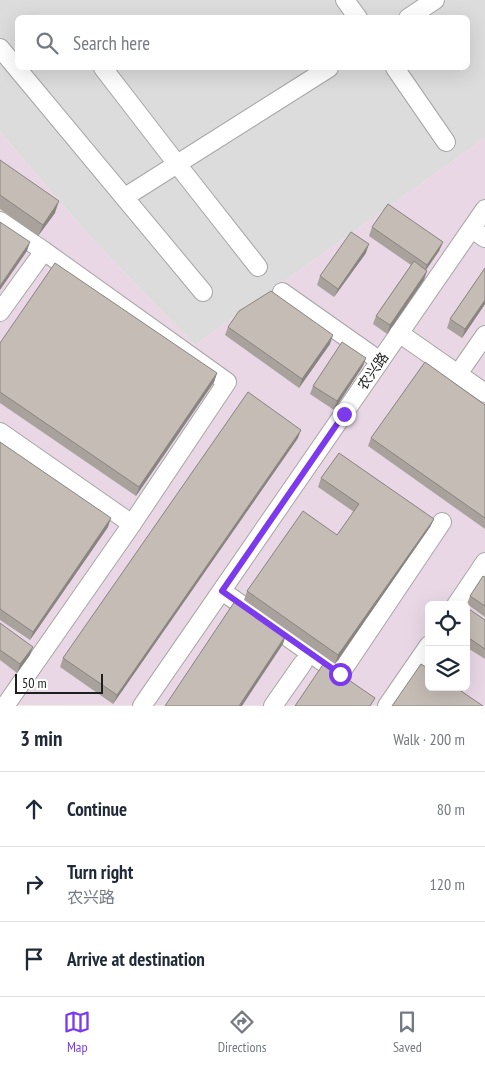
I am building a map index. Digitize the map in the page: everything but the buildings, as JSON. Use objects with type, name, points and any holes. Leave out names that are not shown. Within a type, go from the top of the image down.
[{"type":"street","points":[[345,0],[356,15]]},
{"type":"street","points":[[412,15],[435,0]]},
{"type":"street","points":[[0,48],[15,66]]},
{"type":"street","points":[[18,70],[203,292]]},
{"type":"street","points":[[105,70],[258,267]]},
{"type":"street","points":[[125,198],[326,70]]},
{"type":"street","points":[[395,70],[446,142]]},
{"type":"street","name":"农兴路","points":[[142,706],[399,334],[478,234],[485,210]]},
{"type":"street","points":[[0,221],[227,382],[132,524],[2,706]]},
{"type":"street","points":[[0,312],[44,251]]},
{"type":"street","points":[[282,292],[380,361]]},
{"type":"street","points":[[399,334],[485,393]]},
{"type":"street","points":[[458,374],[485,335]]},
{"type":"street","points":[[0,432],[132,524]]},
{"type":"street","points":[[222,591],[340,674],[442,522]]},
{"type":"street","points":[[459,601],[485,562]]},
{"type":"street","points":[[387,706],[428,646]]},
{"type":"street","points":[[273,706],[303,663]]},
{"type":"shaded area","points":[[0,0],[485,0],[485,138],[195,345],[93,240],[0,132]]},
{"type":"shaded area","points":[[0,132],[93,240],[195,345],[485,138],[485,706],[0,705]]},
{"type":"route","points":[[340,674],[222,591],[344,414]]}]
